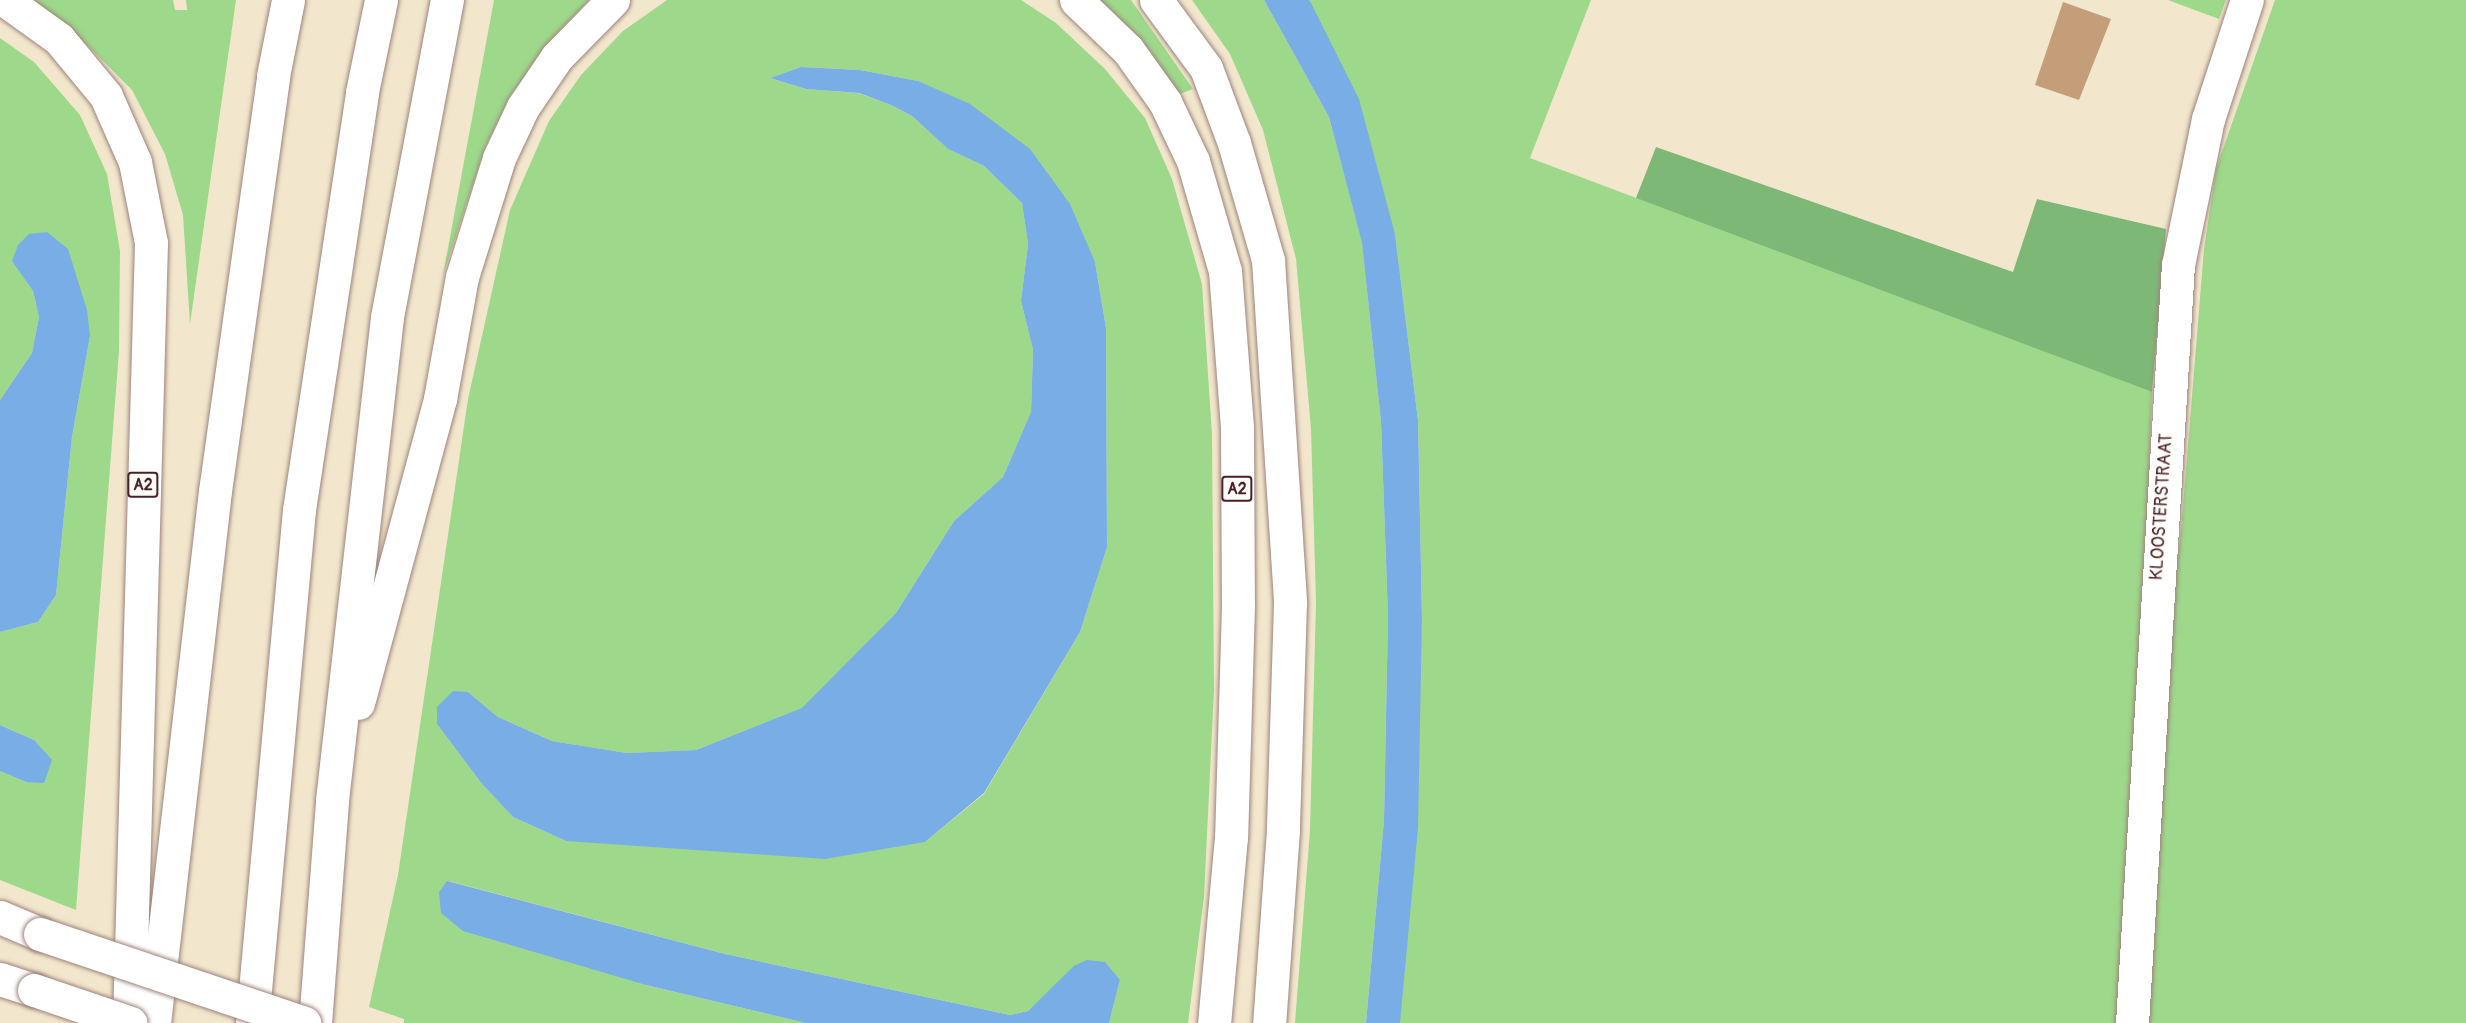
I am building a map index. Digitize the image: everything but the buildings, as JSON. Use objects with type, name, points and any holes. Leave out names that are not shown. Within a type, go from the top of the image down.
[{"type":"main road","name":"A2","points":[[5,0],[59,39],[106,96],[135,162],[151,243],[130,1023]]},
{"type":"main road","points":[[154,1023],[215,490],[273,76],[288,0]]},
{"type":"main road","points":[[252,1023],[299,510],[362,92],[381,0]]},
{"type":"main road","points":[[315,1023],[332,800],[387,316],[447,0]]},
{"type":"main road","points":[[332,800],[440,399],[462,277],[499,158],[523,107],[557,57],[613,0]]},
{"type":"main road","name":"A2","points":[[1076,0],[1128,50],[1165,102],[1193,161],[1226,271],[1237,428],[1238,605],[1231,837],[1214,1023]]},
{"type":"main road","points":[[1156,0],[1206,68],[1234,143],[1268,260],[1290,603],[1283,830],[1269,1023]]},
{"type":"main road","name":"KLOOSTERSTRAAT","points":[[2132,1023],[2178,265],[2208,119],[2247,0]]},
{"type":"main road","points":[[0,917],[40,934],[304,1023]]},
{"type":"main road","points":[[0,979],[130,1023]]},
{"type":"green space","points":[[31,0],[173,0],[175,10],[187,10],[186,0],[236,0],[190,324],[183,215],[165,154],[132,90],[70,28]]},
{"type":"green space","points":[[494,0],[589,0],[545,46],[509,98],[485,148],[443,275]]},
{"type":"green space","points":[[667,0],[1021,0],[1056,23],[1105,69],[1145,118],[1172,179],[1202,284],[1212,434],[1214,690],[1204,897],[1188,1023],[1109,1023],[1120,980],[1043,997],[1028,1011],[1010,1015],[725,954],[448,881],[646,985],[806,1023],[404,1023],[404,1019],[369,1007],[398,875],[468,399],[510,210],[549,121],[581,75],[623,31]],"holes":[[[801,67],[860,70],[918,81],[1095,262],[1106,328],[1107,547],[1080,632],[984,794],[925,842],[566,841],[513,817],[482,784],[437,724],[468,692],[498,717],[552,741],[627,753],[696,750],[803,708],[896,613],[954,521],[1003,477],[1031,412],[1033,350],[1021,301],[1028,244],[1022,203],[984,166],[948,149],[912,116],[891,105],[858,93],[806,89],[770,78]]]},
{"type":"green space","points":[[1099,0],[1131,0],[1193,89],[1180,94],[1139,38]]},
{"type":"green space","points":[[1192,0],[1264,0],[1329,117],[1362,242],[1381,422],[1388,616],[1384,820],[1366,1023],[1295,1023],[1310,830],[1316,602],[1311,429],[1296,259],[1263,130],[1230,54]]},
{"type":"green space","points":[[1309,0],[1591,0],[1530,158],[2152,392],[2144,613],[2119,1023],[1399,1023],[1422,618],[1418,420],[1395,234]]},
{"type":"green space","points":[[2168,0],[2226,0],[2219,19]]},
{"type":"green space","points":[[2275,0],[2466,0],[2466,1023],[2143,1023],[2162,678],[2181,531],[2204,249],[2216,169]]},
{"type":"green space","points":[[0,38],[34,62],[80,115],[107,174],[120,251],[119,351],[76,910],[0,880],[0,771],[26,782],[34,740],[0,725],[0,632],[38,622],[56,595],[72,437],[90,336],[12,260],[33,291],[39,317],[32,353],[0,400]]},
{"type":"green space","points":[[1656,147],[2013,272],[2037,199],[2166,229],[2152,392],[1636,198]]},
{"type":"water","points":[[1264,0],[1309,0],[1311,3],[1359,99],[1395,234],[1418,420],[1422,618],[1418,828],[1400,1023],[1366,1023],[1384,820],[1388,616],[1381,422],[1362,243],[1329,117]]},
{"type":"water","points":[[801,67],[860,70],[918,81],[970,104],[1030,149],[1070,204],[1095,262],[1106,328],[1107,547],[1080,632],[984,793],[925,842],[825,859],[566,841],[513,817],[482,784],[437,724],[437,707],[453,691],[468,692],[498,717],[552,741],[627,753],[696,750],[802,708],[896,613],[954,521],[1003,477],[1031,412],[1033,350],[1021,301],[1028,244],[1022,203],[984,166],[948,149],[912,116],[891,105],[859,93],[806,89],[770,78]]},
{"type":"water","points":[[47,232],[68,249],[87,310],[90,336],[72,437],[56,595],[38,622],[0,632],[0,400],[32,353],[39,317],[33,291],[12,261],[18,245],[29,234]]},
{"type":"water","points":[[0,725],[34,740],[52,760],[44,783],[26,782],[0,771]]},
{"type":"water","points":[[447,881],[725,954],[1010,1015],[1028,1011],[1074,966],[1087,960],[1105,962],[1120,980],[1109,1023],[806,1023],[646,985],[463,931],[441,913],[439,892]]}]
